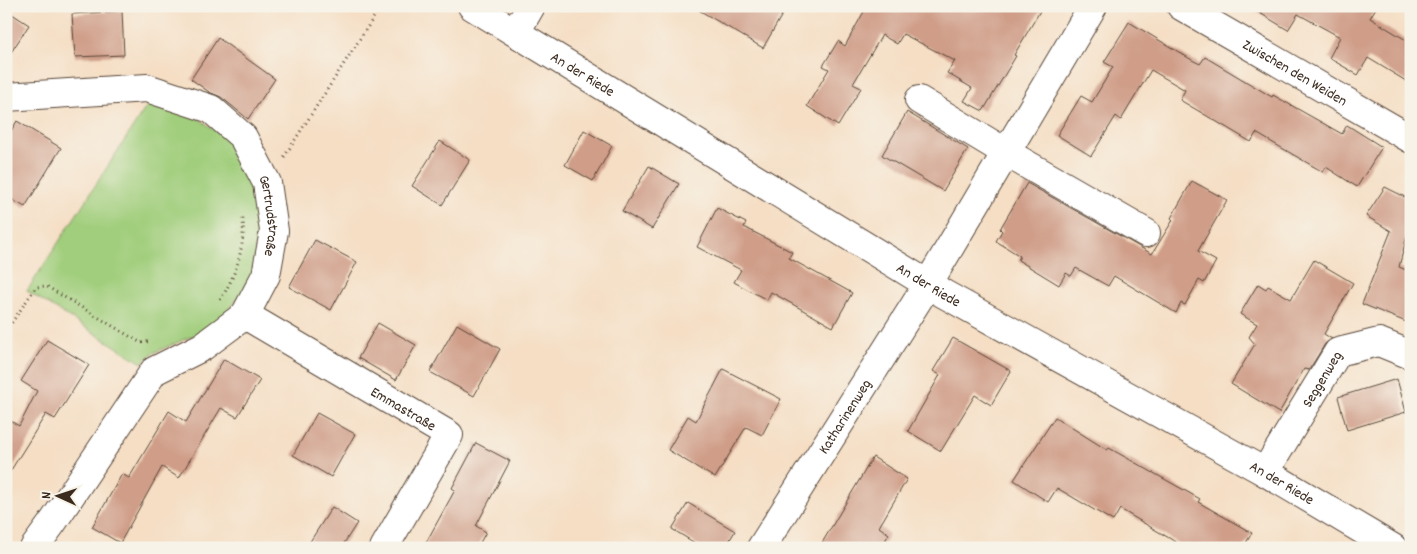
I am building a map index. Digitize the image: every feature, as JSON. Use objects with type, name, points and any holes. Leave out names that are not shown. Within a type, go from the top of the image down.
[{"type":"street","name":"An der Riede","points":[[472,6],[928,284],[1265,472],[1393,548]]},
{"type":"street","points":[[516,32],[531,6]]},
{"type":"street","points":[[928,284],[1094,6]]},
{"type":"street","name":"Zwischen den Weiden","points":[[1181,6],[1411,139]]},
{"type":"street","name":"Gertrudstraße","points":[[6,97],[147,88],[211,109],[243,137],[268,183],[274,231],[266,275],[245,316],[202,348],[154,370],[34,548]]},
{"type":"street","points":[[919,100],[1146,234]]},
{"type":"street","name":"Katharinenweg","points":[[761,548],[928,284]]},
{"type":"street","name":"Emmastraße","points":[[245,316],[450,435],[384,548]]},
{"type":"street","name":"Seggenweg","points":[[1265,472],[1338,352],[1379,342],[1411,355]]},
{"type":"path","points":[[268,183],[381,6]]},
{"type":"path","points":[[214,304],[221,298],[238,264],[244,230],[243,213]]},
{"type":"path","points":[[6,331],[36,287],[46,286],[141,343],[156,339],[166,365]]},
{"type":"green space","points":[[148,104],[170,105],[198,118],[231,142],[248,170],[260,206],[260,241],[253,275],[236,301],[213,327],[153,353],[142,363],[27,291]]},
{"type":"building","points":[[692,6],[771,6],[783,13],[763,48]]},
{"type":"building","points":[[867,6],[1043,6],[983,111],[964,101],[972,88],[947,73],[955,61],[903,34],[897,44],[882,35],[853,84],[861,88],[838,126],[807,106],[829,69],[823,66],[838,41],[845,46]]},
{"type":"building","points":[[1248,6],[1377,6],[1370,18],[1411,43],[1411,84],[1368,58],[1358,75],[1329,58],[1340,37],[1298,14],[1288,30]]},
{"type":"building","points":[[6,10],[29,25],[6,60]]},
{"type":"building","points":[[122,11],[124,55],[75,57],[72,14]]},
{"type":"building","points":[[1129,22],[1200,64],[1205,57],[1272,97],[1273,95],[1342,134],[1347,125],[1382,147],[1357,187],[1326,167],[1323,172],[1256,133],[1251,142],[1180,100],[1185,90],[1151,70],[1121,120],[1116,116],[1091,156],[1057,135],[1081,96],[1092,102],[1113,67],[1104,62]]},
{"type":"building","points":[[218,38],[275,79],[248,119],[221,97],[209,92],[191,79]]},
{"type":"building","points":[[907,112],[968,149],[943,191],[882,155]]},
{"type":"building","points":[[17,121],[61,148],[25,207],[6,196],[6,139]]},
{"type":"building","points":[[584,130],[612,146],[593,181],[565,165]]},
{"type":"building","points":[[440,141],[470,160],[442,205],[412,186]]},
{"type":"building","points":[[649,166],[679,184],[652,229],[622,211]]},
{"type":"building","points":[[1192,181],[1227,200],[1198,251],[1216,261],[1204,283],[1199,280],[1185,305],[1181,303],[1176,313],[1114,276],[1108,286],[1076,268],[1071,276],[1066,273],[1059,285],[1018,260],[1020,256],[996,241],[1002,231],[1000,229],[1027,183],[1152,254],[1173,220],[1171,218]]},
{"type":"building","points":[[1385,187],[1411,200],[1411,220],[1399,267],[1411,272],[1411,324],[1362,304],[1391,231],[1366,216]]},
{"type":"building","points":[[717,208],[746,223],[744,227],[792,252],[789,258],[852,293],[833,327],[771,292],[767,300],[734,282],[741,270],[697,247]]},
{"type":"building","points":[[315,240],[357,262],[331,310],[289,287]]},
{"type":"building","points":[[1314,260],[1353,283],[1324,334],[1332,339],[1325,344],[1309,370],[1304,369],[1279,413],[1231,384],[1255,344],[1249,337],[1257,324],[1240,314],[1258,284],[1266,289],[1268,286],[1291,299]]},
{"type":"building","points":[[378,323],[416,345],[396,380],[358,358]]},
{"type":"building","points":[[457,324],[500,349],[474,396],[430,372]]},
{"type":"building","points":[[953,338],[1011,371],[991,405],[975,395],[941,451],[908,431],[940,375],[933,371]]},
{"type":"building","points":[[47,340],[89,365],[55,419],[46,414],[6,478],[6,418],[19,426],[37,391],[21,381]]},
{"type":"building","points":[[224,359],[260,380],[237,417],[221,408],[179,478],[162,467],[120,543],[92,527],[122,474],[129,478],[169,411],[186,422]]},
{"type":"building","points":[[723,369],[781,399],[762,435],[746,427],[715,478],[668,450],[688,416],[696,421]]},
{"type":"building","points":[[1397,379],[1406,412],[1347,430],[1338,397]]},
{"type":"building","points":[[317,413],[355,434],[331,477],[293,455]]},
{"type":"building","points":[[1055,417],[1107,450],[1109,448],[1200,499],[1198,502],[1252,533],[1243,548],[1186,548],[1120,509],[1113,521],[1057,488],[1048,502],[1014,480]]},
{"type":"building","points":[[476,443],[510,461],[476,526],[486,532],[477,548],[423,548],[455,490],[452,488]]},
{"type":"building","points":[[873,457],[907,479],[879,527],[889,534],[881,548],[819,548]]},
{"type":"building","points":[[688,503],[735,531],[725,548],[703,548],[672,529]]},
{"type":"building","points":[[332,507],[357,523],[341,548],[306,548]]}]
